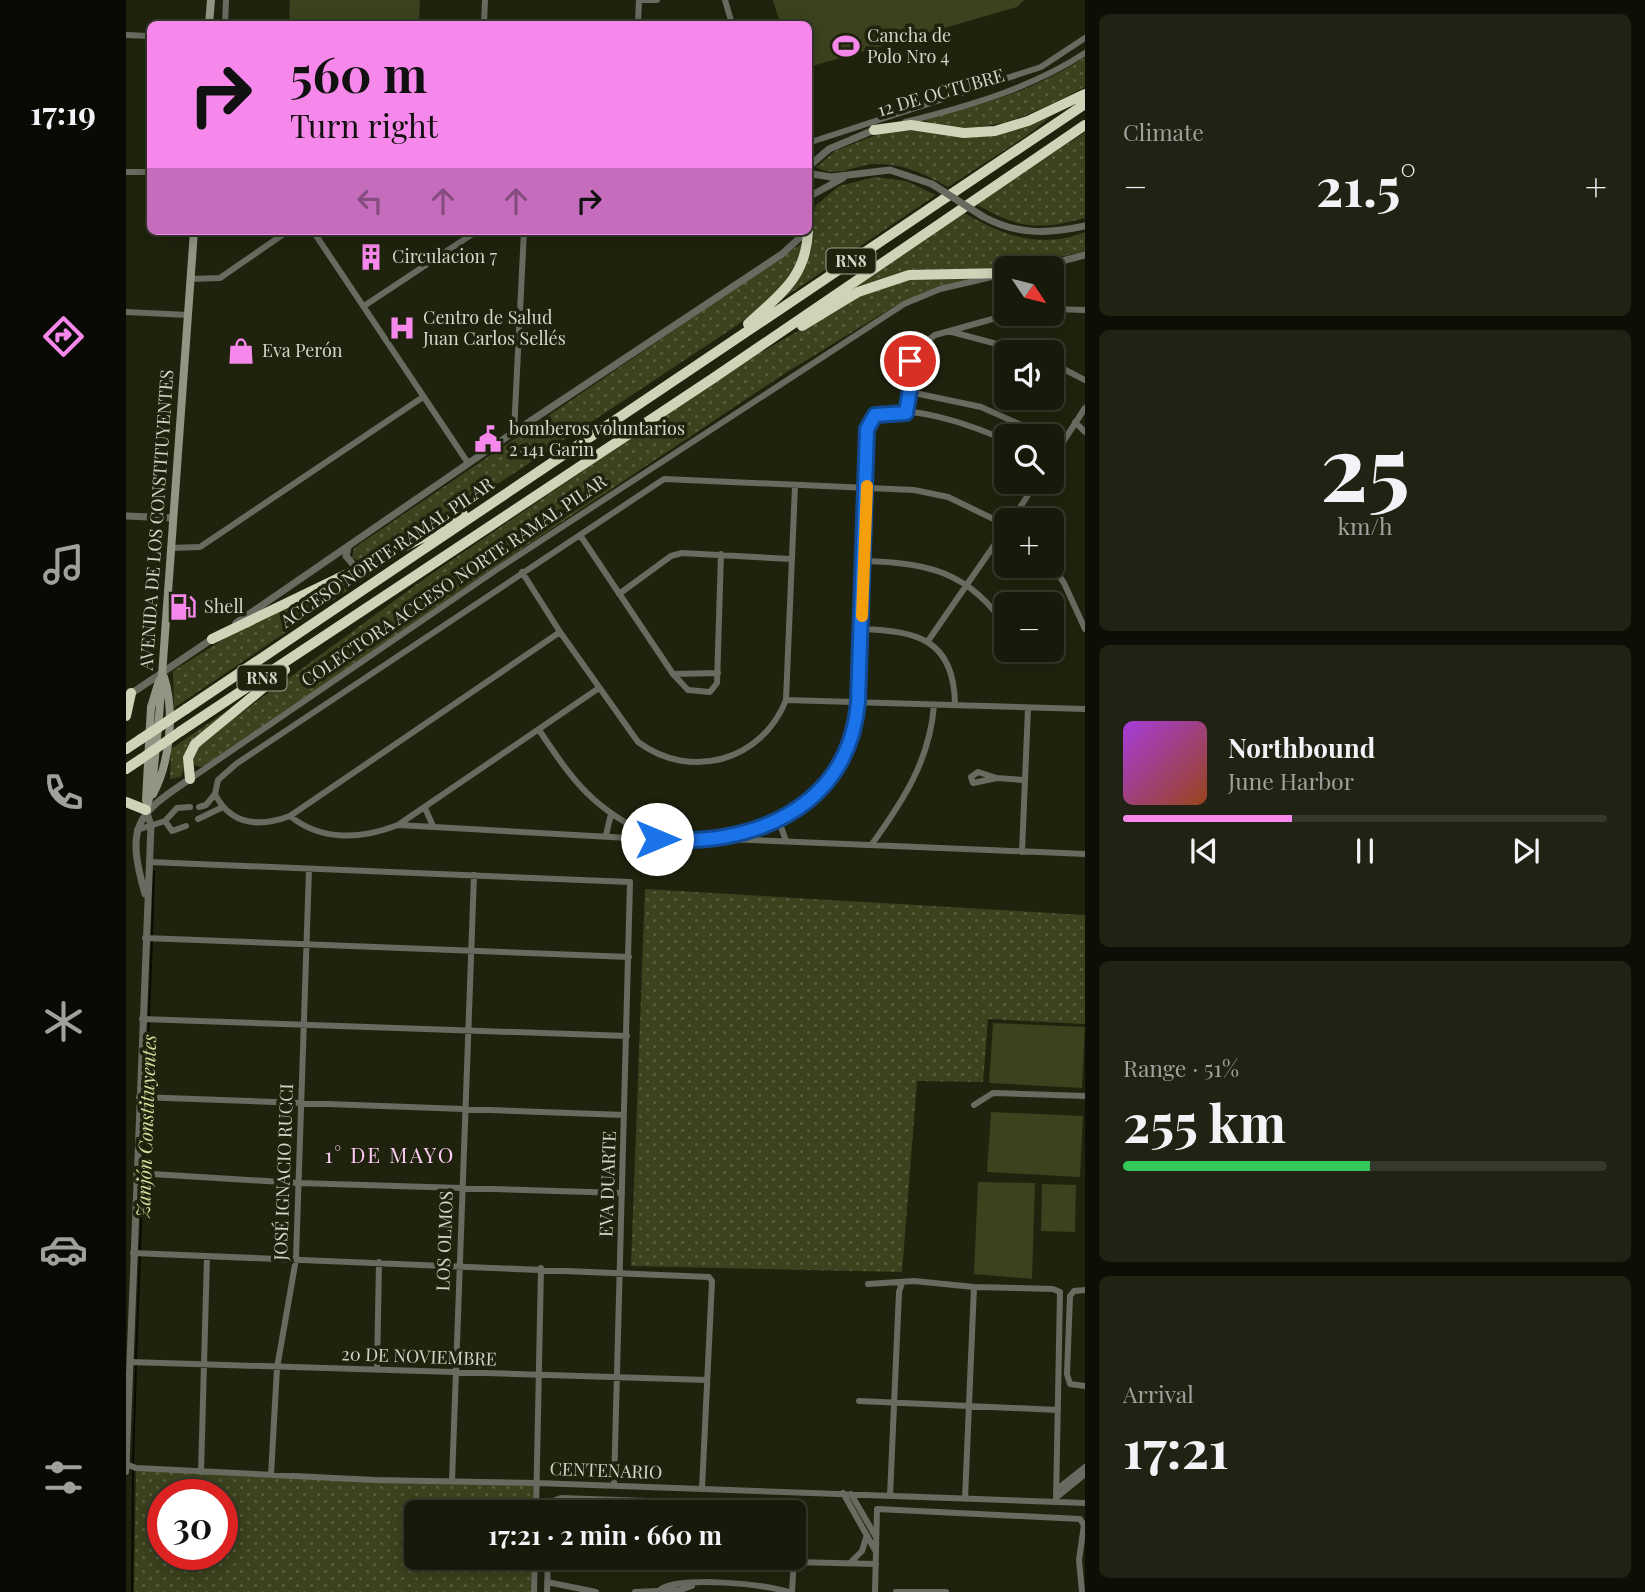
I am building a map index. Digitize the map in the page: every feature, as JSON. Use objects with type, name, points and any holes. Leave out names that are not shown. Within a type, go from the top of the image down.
[{"type":"highway","points":[[874,130],[911,125],[964,133],[995,131],[1028,121],[1085,94]]},
{"type":"highway","name":"ACCESO NORTE RAMAL PILAR","points":[[126,749],[1085,104]]},
{"type":"highway","name":"ACCESO NORTE RAMAL PILAR","points":[[126,769],[712,379],[1085,125]]},
{"type":"highway","points":[[722,347],[793,281],[804,260],[807,235]]},
{"type":"highway","points":[[712,379],[858,292],[888,281],[933,273],[994,274]]},
{"type":"highway","points":[[212,639],[448,524],[617,419]]},
{"type":"highway","points":[[190,779],[189,752],[203,736],[342,625]]},
{"type":"highway","points":[[126,716],[128,695]]},
{"type":"highway","points":[[126,802],[146,810]]},
{"type":"main road","points":[[209,21],[211,0]]},
{"type":"main road","name":"AVENIDA DE LOS CONSTITUYENTES","points":[[146,810],[152,787],[162,673],[194,235]]},
{"type":"street","points":[[225,21],[226,0]]},
{"type":"street","points":[[484,21],[485,0]]},
{"type":"street","points":[[638,21],[639,0],[657,0]]},
{"type":"street","points":[[725,0],[731,21]]},
{"type":"street","points":[[126,35],[147,36]]},
{"type":"street","points":[[812,142],[1041,67],[1085,38]]},
{"type":"street","name":"12 DE OCTUBRE","points":[[812,169],[829,149],[874,130],[1030,83],[1061,69],[1085,53]]},
{"type":"street","points":[[812,171],[847,176],[890,170],[932,184],[982,216],[1005,227],[1028,232],[1083,226]]},
{"type":"street","points":[[126,172],[147,172]]},
{"type":"street","points":[[812,175],[817,185],[812,193]]},
{"type":"street","points":[[812,195],[847,176]]},
{"type":"street","points":[[190,279],[220,278],[282,235]]},
{"type":"street","points":[[316,235],[468,463]]},
{"type":"street","points":[[363,306],[471,235]]},
{"type":"street","points":[[514,432],[524,235]]},
{"type":"street","points":[[128,695],[514,432],[772,261],[803,235]]},
{"type":"street","points":[[1064,260],[1085,255]]},
{"type":"street","name":"COLECTORA ACCESO NORTE RAMAL PILAR","points":[[146,810],[496,570],[904,304],[940,289],[994,277]]},
{"type":"street","points":[[1064,309],[1085,310]]},
{"type":"street","points":[[126,312],[188,315]]},
{"type":"street","points":[[906,413],[910,391],[910,361],[915,350],[935,335],[994,318]]},
{"type":"street","points":[[948,331],[994,340]]},
{"type":"street","points":[[1064,369],[1085,380]]},
{"type":"street","points":[[910,391],[981,407],[1019,424]]},
{"type":"street","points":[[170,548],[200,547],[423,397]]},
{"type":"street","points":[[1064,439],[1085,408]]},
{"type":"street","points":[[726,839],[779,821],[816,793],[835,770],[853,734],[858,702],[867,429],[871,419],[887,413],[906,413],[968,424],[994,436]]},
{"type":"street","points":[[1075,422],[1085,432]]},
{"type":"street","points":[[199,807],[206,805],[215,794],[218,780],[236,764],[522,572],[670,478],[914,490],[948,497],[994,521]]},
{"type":"street","points":[[522,572],[560,632],[638,742],[656,753],[682,761],[721,759],[748,749],[773,726],[786,700],[795,486]]},
{"type":"street","points":[[126,516],[172,517]]},
{"type":"street","points":[[580,535],[684,688],[705,692],[715,688],[718,673],[721,554]]},
{"type":"street","points":[[928,641],[994,545]]},
{"type":"street","points":[[348,547],[346,556],[357,569]]},
{"type":"street","points":[[619,594],[676,554],[791,559]]},
{"type":"street","points":[[863,561],[919,565],[967,585],[986,600],[994,611]]},
{"type":"street","points":[[1061,578],[1085,629]]},
{"type":"street","points":[[861,629],[911,633],[936,647],[947,663],[955,704]]},
{"type":"street","points":[[215,794],[233,817],[248,822],[265,823],[290,816],[560,632]]},
{"type":"street","points":[[673,674],[718,673]]},
{"type":"street","points":[[290,816],[308,828],[341,836],[367,835],[398,825],[599,688]]},
{"type":"street","points":[[786,700],[1085,709]]},
{"type":"street","points":[[872,844],[915,779],[930,740],[934,705]]},
{"type":"street","points":[[1022,852],[1027,708]]},
{"type":"street","points":[[540,730],[579,787],[611,814],[657,839]]},
{"type":"street","points":[[997,778],[1023,780]]},
{"type":"street","points":[[126,833],[165,821],[177,808],[190,807]]},
{"type":"street","points":[[198,819],[223,807]]},
{"type":"street","points":[[425,808],[433,826]]},
{"type":"street","name":"AVENIDA DE LOS CONSTITUYENTES","points":[[146,810],[150,825],[146,899]]},
{"type":"street","name":"AVENIDA DE LOS CONSTITUYENTES","points":[[128,1467],[139,1253],[141,1097],[150,939],[146,899],[133,853],[135,831],[146,810]]},
{"type":"street","points":[[606,835],[611,814]]},
{"type":"street","points":[[165,821],[172,831],[186,825]]},
{"type":"street","points":[[779,821],[786,841]]},
{"type":"street","points":[[398,825],[657,839],[872,844],[1085,854]]},
{"type":"street","points":[[126,841],[135,831]]},
{"type":"street","points":[[133,853],[141,862],[474,875]]},
{"type":"street","name":"JOSÉ IGNACIO RUCCI","points":[[271,1475],[277,1368],[296,1259],[309,869]]},
{"type":"street","name":"EVA DUARTE","points":[[474,875],[630,883],[614,1486]]},
{"type":"street","name":"LOS OLMOS","points":[[452,1481],[463,1109],[474,875]]},
{"type":"street","points":[[150,939],[629,957]]},
{"type":"street","points":[[147,1019],[627,1036]]},
{"type":"street","points":[[974,1105],[993,1093],[1085,1096]]},
{"type":"street","points":[[141,1097],[624,1115]]},
{"type":"street","points":[[141,1174],[298,1183],[622,1193]]},
{"type":"street","points":[[139,1253],[709,1277],[712,1282],[702,1489]]},
{"type":"street","points":[[201,1472],[207,1257]]},
{"type":"street","points":[[377,1370],[379,1262]]},
{"type":"street","points":[[536,1500],[541,1268]]},
{"type":"street","points":[[890,1496],[899,1292],[902,1283]]},
{"type":"street","points":[[868,1284],[902,1283],[1058,1291],[1062,1297],[1056,1496]]},
{"type":"street","points":[[965,1499],[974,1287]]},
{"type":"street","points":[[1085,1290],[1074,1291],[1070,1296],[1067,1374],[1070,1384],[1085,1386]]},
{"type":"street","name":"20 DE NOVIEMBRE","points":[[134,1362],[707,1380]]},
{"type":"street","points":[[859,1401],[1058,1409]]},
{"type":"street","name":"CENTENARIO","points":[[128,1467],[271,1475],[965,1499],[1056,1496],[1085,1503]]},
{"type":"street","points":[[1056,1496],[1085,1467]]},
{"type":"street","points":[[1056,1496],[1085,1474]]},
{"type":"street","points":[[847,1494],[876,1551]]},
{"type":"street","points":[[847,1494],[877,1538]]},
{"type":"street","points":[[556,1500],[619,1500]]},
{"type":"street","points":[[874,1592],[877,1509],[1076,1517],[1084,1525],[1079,1560],[1082,1592]]},
{"type":"street","points":[[849,1564],[862,1551],[867,1535]]},
{"type":"street","points":[[806,1561],[876,1564]]},
{"type":"street","points":[[534,1592],[535,1570]]},
{"type":"street","points":[[547,1592],[548,1570]]},
{"type":"street","points":[[635,1592],[661,1590],[672,1584],[756,1585],[791,1592],[793,1570]]},
{"type":"street","points":[[547,1582],[596,1592]]},
{"type":"street","points":[[896,1592],[946,1592]]},
{"type":"green space","points":[[290,0],[420,0],[419,21],[289,21]]},
{"type":"green space","name":"Cancha de Polo Nro 4","points":[[773,0],[1024,0],[1017,7],[812,66],[812,21],[779,21]]},
{"type":"green space","points":[[1085,57],[1085,87],[1025,115],[1005,122],[964,128],[920,119],[1006,96],[1046,79]]},
{"type":"green space","points":[[1057,111],[1028,135],[948,187],[895,165],[875,164],[838,172],[816,167],[835,151],[884,132],[924,130],[959,136]]},
{"type":"green space","points":[[1085,132],[1085,218],[1054,225],[1028,225],[1003,218],[976,204]]},
{"type":"green space","points":[[875,177],[906,181],[936,195],[779,301],[804,268],[812,235],[815,206],[839,186]]},
{"type":"green space","points":[[963,212],[1006,233],[1037,240],[1052,240],[1085,232],[1085,251],[1064,256],[994,256],[994,270],[931,270],[847,293]]},
{"type":"green space","points":[[805,241],[801,256],[789,279],[772,298],[739,324],[457,511],[360,561],[352,558],[354,548]]},
{"type":"green space","points":[[914,278],[976,278],[893,307],[784,374],[481,576],[207,766],[192,764],[191,757],[200,743],[424,579],[739,365],[855,298],[890,283]]},
{"type":"green space","points":[[399,554],[174,708],[173,671],[232,634]]},
{"type":"green space","points":[[264,685],[196,739],[181,777],[170,779],[171,749]]},
{"type":"green space","points":[[645,889],[1085,915],[1085,1024],[988,1019],[983,1082],[917,1081],[902,1272],[631,1266]]},
{"type":"green space","points":[[993,1023],[1085,1027],[1082,1088],[989,1083]]},
{"type":"green space","points":[[991,1112],[1083,1116],[1080,1177],[987,1172]]},
{"type":"green space","points":[[978,1182],[1035,1183],[1032,1279],[974,1274]]},
{"type":"green space","points":[[1042,1184],[1076,1185],[1075,1232],[1041,1231]]},
{"type":"green space","points":[[136,1468],[537,1483],[536,1500],[404,1500],[404,1570],[534,1570],[533,1592],[134,1592]]},
{"type":"waterway","name":"Zanjón Constituyentes","points":[[152,936],[154,871]]},
{"type":"waterway","name":"Zanjón Constituyentes","points":[[149,1016],[152,942]]},
{"type":"waterway","name":"Zanjón Constituyentes","points":[[146,1093],[149,1022]]},
{"type":"waterway","name":"Zanjón Constituyentes","points":[[143,1170],[146,1099]]},
{"type":"waterway","name":"Zanjón Constituyentes","points":[[140,1251],[143,1176]]},
{"type":"waterway","name":"Zanjón Constituyentes","points":[[136,1359],[140,1256]]},
{"type":"waterway","name":"Zanjón Constituyentes","points":[[133,1464],[136,1365]]},
{"type":"waterway","name":"Zanjón Constituyentes","points":[[132,1592],[133,1470]]},
{"type":"slow traffic","points":[[862,616],[867,486]]},
{"type":"place","name":"Cancha de Polo Nro 4","points":[[846,46]]},
{"type":"place","name":"Circulacion 7","points":[[371,257]]},
{"type":"place","name":"Centro de Salud Juan Carlos Sellés","points":[[402,328]]},
{"type":"place","name":"Eva Perón","points":[[241,351]]},
{"type":"place","name":"bomberos voluntarios 2 141 Garin","points":[[488,439]]},
{"type":"place","name":"Shell","points":[[183,607]]},
{"type":"district","name":"1° DE MAYO","points":[[390,1156]]},
{"type":"route","points":[[657,839],[726,839],[751,832],[779,821],[798,808],[816,793],[835,770],[853,734],[858,702],[867,429],[875,415],[906,413],[911,383],[910,361]]}]
